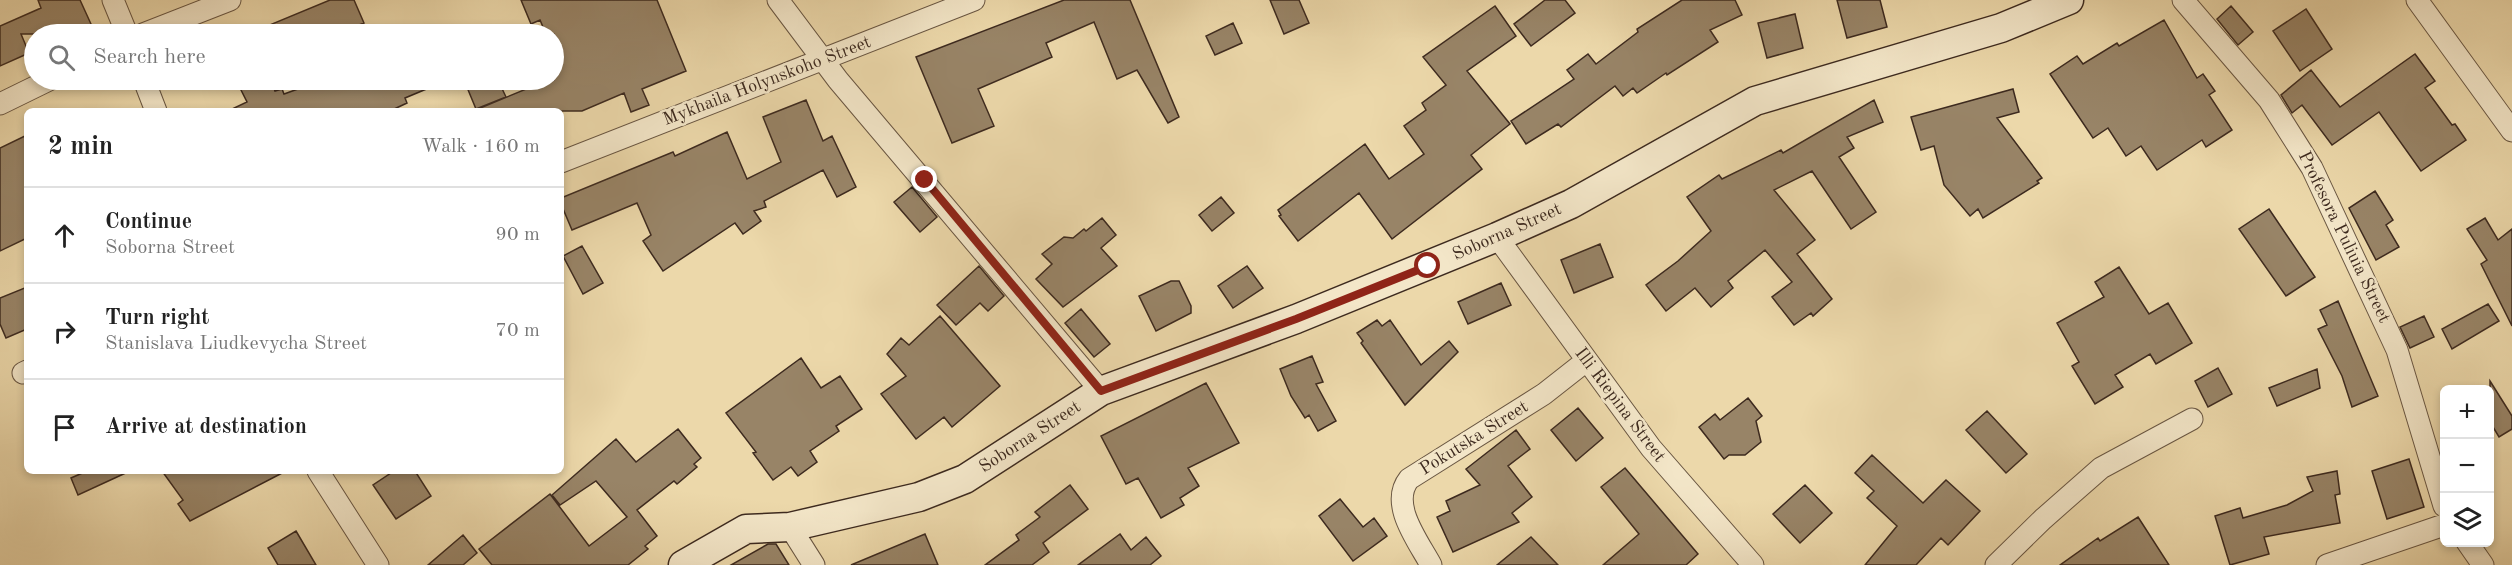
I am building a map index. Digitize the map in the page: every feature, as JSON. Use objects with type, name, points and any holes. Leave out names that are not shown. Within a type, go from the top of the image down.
[{"type":"street","points":[[112,0],[123,24]]},
{"type":"street","points":[[169,24],[230,0]]},
{"type":"street","points":[[778,0],[838,80],[1101,391]]},
{"type":"street","name":"Mykhaila Holynskoho Street","points":[[564,161],[974,0]]},
{"type":"street","name":"Soborna Street","points":[[683,565],[746,529],[790,527],[919,497],[965,480],[1101,391],[1296,319],[1497,237],[1571,204],[1755,101],[2001,28],[2068,0]]},
{"type":"street","name":"Profesora Puliuia Street","points":[[2184,0],[2269,100],[2312,168],[2397,350],[2441,493]]},
{"type":"street","points":[[2417,0],[2512,131]]},
{"type":"street","points":[[0,104],[29,90]]},
{"type":"street","points":[[148,90],[155,108]]},
{"type":"street","name":"Illi Riepina Street","points":[[1497,237],[1651,448],[1753,565]]},
{"type":"street","name":"Pokutska Street","points":[[1431,565],[1404,511],[1401,498],[1403,487],[1409,479],[1544,394],[1586,361]]},
{"type":"street","points":[[1996,565],[2043,519],[2102,468],[2192,419]]},
{"type":"street","points":[[320,474],[378,565]]},
{"type":"street","points":[[790,527],[814,565]]},
{"type":"street","points":[[2327,565],[2440,527]]},
{"type":"street","points":[[2470,547],[2483,565]]},
{"type":"building","points":[[38,0],[80,0],[91,24],[24,24],[24,34],[21,34],[24,41],[24,55],[0,66],[0,26],[41,8]]},
{"type":"building","points":[[330,0],[354,0],[364,23],[362,24],[272,24]]},
{"type":"building","points":[[521,0],[657,0],[686,71],[642,89],[649,105],[631,112],[624,93],[582,111],[564,111],[564,108],[480,108],[524,90],[564,90],[564,24],[542,24],[540,20],[531,24]]},
{"type":"building","points":[[1064,0],[1130,0],[1179,117],[1168,123],[1137,70],[1117,79],[1094,22],[1046,43],[1052,57],[978,89],[994,126],[952,143],[916,57]]},
{"type":"building","points":[[1270,0],[1299,0],[1309,23],[1284,34]]},
{"type":"building","points":[[1545,0],[1565,0],[1575,13],[1531,46],[1514,24]]},
{"type":"building","points":[[1682,0],[1735,0],[1742,15],[1710,30],[1718,42],[1637,93],[1633,88],[1623,96],[1615,86],[1561,127],[1558,124],[1526,144],[1511,121],[1574,79],[1567,70],[1588,54],[1596,64],[1638,32],[1637,29]]},
{"type":"building","points":[[1837,0],[1880,0],[1887,27],[1847,38]]},
{"type":"building","points":[[1495,6],[1516,36],[1467,71],[1510,124],[1471,155],[1482,169],[1392,239],[1359,193],[1298,241],[1279,216],[1281,215],[1278,210],[1365,144],[1389,179],[1424,154],[1404,126],[1426,110],[1422,103],[1446,85],[1423,57]]},
{"type":"building","points":[[2231,6],[2253,32],[2238,45],[2217,19]]},
{"type":"building","points":[[2306,9],[2332,49],[2300,71],[2273,31]]},
{"type":"building","points":[[1795,14],[1803,48],[1767,58],[1758,23]]},
{"type":"building","points":[[2164,20],[2197,78],[2203,74],[2215,91],[2209,95],[2232,130],[2206,147],[2202,140],[2157,170],[2141,146],[2126,156],[2108,128],[2093,138],[2050,74],[2077,56],[2083,64],[2117,43],[2119,46]]},
{"type":"building","points":[[1233,23],[1242,43],[1215,55],[1206,36]]},
{"type":"building","points":[[2415,54],[2435,81],[2425,88],[2466,140],[2421,171],[2379,112],[2332,145],[2302,105],[2292,113],[2281,95],[2311,70],[2340,107]]},
{"type":"building","points":[[2013,89],[2019,112],[1997,118],[2042,178],[2037,181],[2039,183],[1983,218],[1978,209],[1970,216],[1944,185],[1934,146],[1921,150],[1911,117]]},
{"type":"building","points":[[241,90],[282,90],[284,94],[295,90],[424,90],[405,98],[407,103],[396,108],[234,108],[247,102]]},
{"type":"building","points":[[468,90],[503,90],[506,97],[476,108]]},
{"type":"building","points":[[806,100],[823,141],[832,136],[856,187],[837,197],[823,170],[764,201],[766,207],[754,211],[761,221],[743,234],[735,223],[663,271],[643,241],[651,235],[637,203],[572,230],[564,211],[564,197],[673,152],[675,156],[727,132],[747,179],[781,162],[763,117]]},
{"type":"building","points":[[1874,100],[1883,122],[1847,137],[1854,148],[1839,157],[1876,212],[1851,229],[1812,171],[1774,190],[1815,240],[1797,254],[1832,299],[1813,316],[1811,313],[1794,325],[1772,297],[1792,282],[1765,250],[1728,281],[1733,288],[1711,307],[1695,288],[1666,311],[1646,285],[1678,261],[1711,231],[1687,197],[1719,175],[1722,179],[1781,150],[1783,153]]},
{"type":"building","points":[[24,136],[24,239],[0,251],[0,148]]},
{"type":"building","points":[[912,187],[937,217],[920,232],[894,202]]},
{"type":"building","points":[[2375,191],[2393,220],[2386,225],[2399,247],[2376,260],[2349,208]]},
{"type":"building","points":[[1221,197],[1234,213],[1212,231],[1199,215]]},
{"type":"building","points":[[2269,209],[2315,277],[2286,296],[2239,229]]},
{"type":"building","points":[[1102,218],[1116,235],[1101,248],[1117,266],[1063,307],[1036,279],[1052,264],[1042,254],[1064,237],[1073,238]]},
{"type":"building","points":[[2485,218],[2498,240],[2512,229],[2512,326],[2481,264],[2487,260],[2467,229]]},
{"type":"building","points":[[1600,244],[1613,277],[1574,293],[1561,260]]},
{"type":"building","points":[[582,246],[603,283],[583,294],[564,255]]},
{"type":"building","points":[[979,266],[1004,296],[988,311],[980,303],[956,325],[937,305]]},
{"type":"building","points":[[1247,266],[1263,288],[1233,308],[1218,286]]},
{"type":"building","points":[[2119,267],[2149,314],[2168,303],[2192,343],[2156,364],[2150,354],[2115,375],[2123,387],[2095,404],[2072,366],[2079,362],[2057,323],[2104,297],[2095,282]]},
{"type":"building","points":[[1171,281],[1179,281],[1191,306],[1191,313],[1156,331],[1139,296]]},
{"type":"building","points":[[1501,283],[1511,305],[1468,324],[1458,302]]},
{"type":"building","points":[[24,288],[24,330],[6,338],[0,324],[0,298]]},
{"type":"building","points":[[2338,301],[2378,396],[2352,407],[2342,376],[2318,329],[2327,325],[2320,310]]},
{"type":"building","points":[[2488,304],[2499,321],[2452,349],[2442,329]]},
{"type":"building","points":[[1081,309],[1110,344],[1094,357],[1065,323]]},
{"type":"building","points":[[940,316],[1000,386],[952,427],[944,417],[916,439],[881,394],[906,376],[887,354],[901,338],[909,345]]},
{"type":"building","points":[[2424,316],[2434,337],[2410,348],[2400,327]]},
{"type":"building","points":[[1377,320],[1382,326],[1390,320],[1421,365],[1449,341],[1458,352],[1405,405],[1361,343],[1363,341],[1357,333]]},
{"type":"building","points":[[1312,356],[1323,382],[1316,384],[1336,421],[1318,431],[1309,415],[1305,418],[1291,396],[1280,369]]},
{"type":"building","points":[[801,358],[821,388],[840,376],[862,409],[836,426],[839,431],[810,451],[817,462],[798,476],[791,467],[773,480],[753,453],[756,452],[726,413]]},
{"type":"building","points":[[2218,368],[2232,394],[2208,407],[2195,381]]},
{"type":"building","points":[[2317,369],[2320,388],[2277,406],[2269,388]]},
{"type":"building","points":[[1206,383],[1239,443],[1188,468],[1199,486],[1180,498],[1184,505],[1161,518],[1138,478],[1126,484],[1101,436]]},
{"type":"building","points":[[2494,387],[2512,416],[2512,429],[2499,437],[2494,429]]},
{"type":"building","points":[[1748,398],[1762,416],[1756,421],[1761,442],[1745,455],[1729,455],[1724,459],[1699,427],[1715,414],[1720,420]]},
{"type":"building","points":[[1578,408],[1603,438],[1576,461],[1551,430]]},
{"type":"building","points":[[1987,411],[2027,454],[2006,473],[1966,430]]},
{"type":"building","points":[[678,429],[701,458],[694,464],[697,467],[677,484],[674,481],[637,510],[657,536],[645,546],[648,549],[628,565],[492,565],[479,549],[550,494],[589,546],[627,517],[596,481],[560,505],[552,495],[616,439],[636,462]]},
{"type":"building","points":[[1516,430],[1530,449],[1508,466],[1532,497],[1512,513],[1519,522],[1453,552],[1437,517],[1450,511],[1446,501],[1480,485],[1466,469]]},
{"type":"building","points":[[1872,455],[1923,503],[1946,480],[1980,511],[1948,545],[1941,538],[1916,565],[1865,565],[1897,526],[1867,498],[1874,491],[1855,473]]},
{"type":"building","points":[[2409,459],[2424,507],[2387,519],[2372,471]]},
{"type":"building","points":[[1625,468],[1698,554],[1686,565],[1603,565],[1639,534],[1601,487]]},
{"type":"building","points":[[2337,471],[2340,494],[2335,495],[2340,523],[2264,537],[2269,554],[2230,565],[2215,516],[2240,508],[2243,518],[2287,505],[2313,491],[2307,477]]},
{"type":"building","points":[[80,474],[124,474],[78,495],[71,478]]},
{"type":"building","points":[[164,474],[280,474],[190,521],[178,504],[183,500]]},
{"type":"building","points":[[390,474],[417,474],[431,496],[396,519],[373,485]]},
{"type":"building","points":[[1070,485],[1088,509],[1043,543],[1049,552],[1032,565],[985,565],[1019,540],[1016,535],[1040,517],[1035,512]]},
{"type":"building","points":[[1805,485],[1832,513],[1800,543],[1773,514]]},
{"type":"building","points":[[1340,499],[1363,527],[1374,518],[1387,536],[1353,561],[1319,516]]},
{"type":"building","points":[[2138,517],[2169,565],[2060,565],[2098,538],[2100,541]]},
{"type":"building","points":[[296,531],[316,565],[278,565],[268,548]]},
{"type":"building","points":[[925,534],[938,565],[851,565]]},
{"type":"building","points":[[1120,534],[1131,550],[1146,537],[1161,556],[1150,565],[1078,565]]},
{"type":"building","points":[[463,535],[477,553],[463,565],[428,565]]},
{"type":"building","points":[[1531,537],[1558,565],[1497,565]]},
{"type":"building","points":[[768,544],[776,544],[789,565],[731,565]]},
{"type":"route","points":[[925,180],[1101,391],[1149,371],[1296,319],[1428,266]]}]
